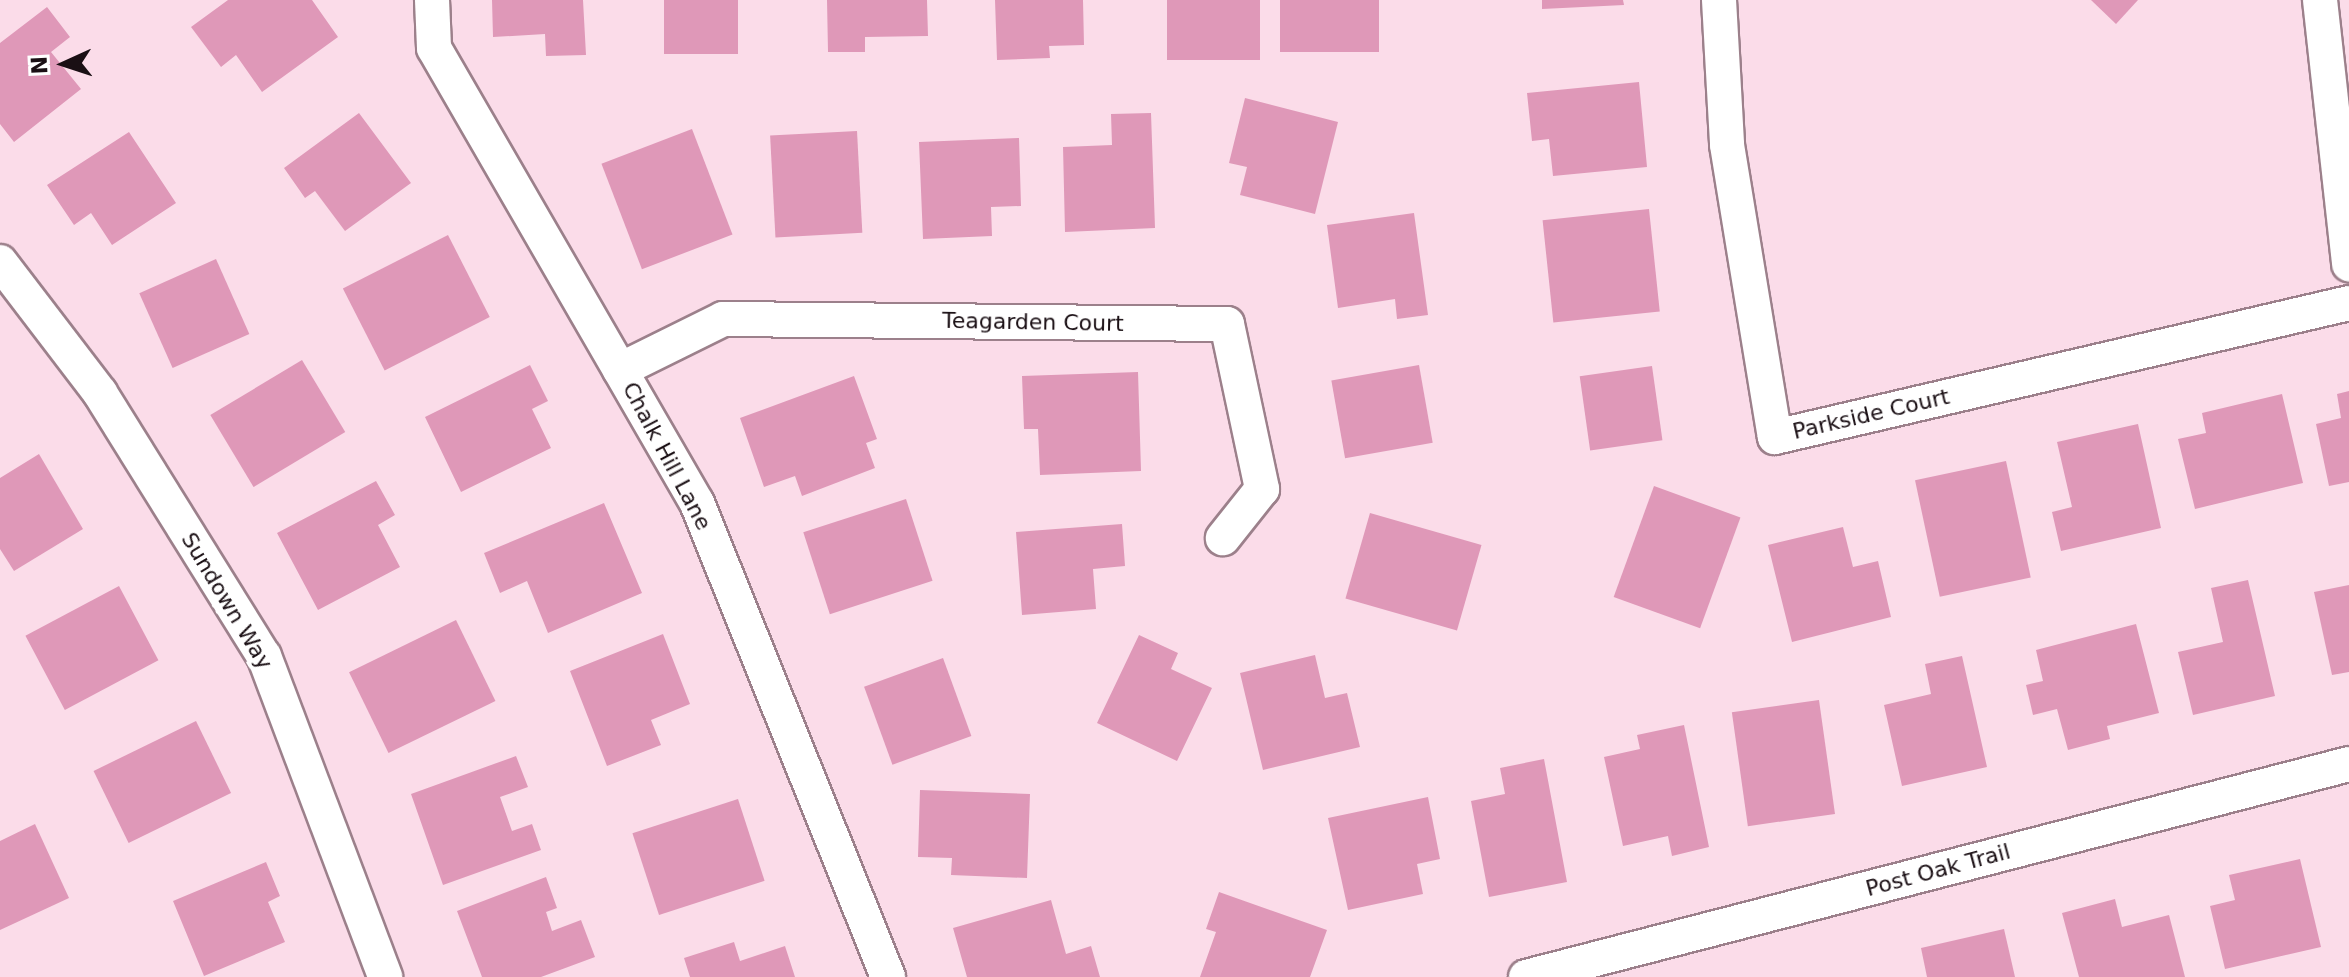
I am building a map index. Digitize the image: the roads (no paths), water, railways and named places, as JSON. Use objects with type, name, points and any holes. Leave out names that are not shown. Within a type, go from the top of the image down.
[{"type":"street","name":"Chalk Hill Lane","points":[[432,0],[434,48],[697,503],[888,977]]},
{"type":"street","name":"Parkside Court","points":[[1719,0],[1727,145],[1775,437],[2349,303]]},
{"type":"street","points":[[2320,0],[2349,264]]},
{"type":"street","name":"Sundown Way","points":[[0,262],[100,393],[264,656],[385,977]]},
{"type":"street","name":"Teagarden Court","points":[[620,370],[723,319],[1227,324],[1262,489],[1223,538]]},
{"type":"street","name":"Post Oak Trail","points":[[1526,977],[2349,764]]}]
